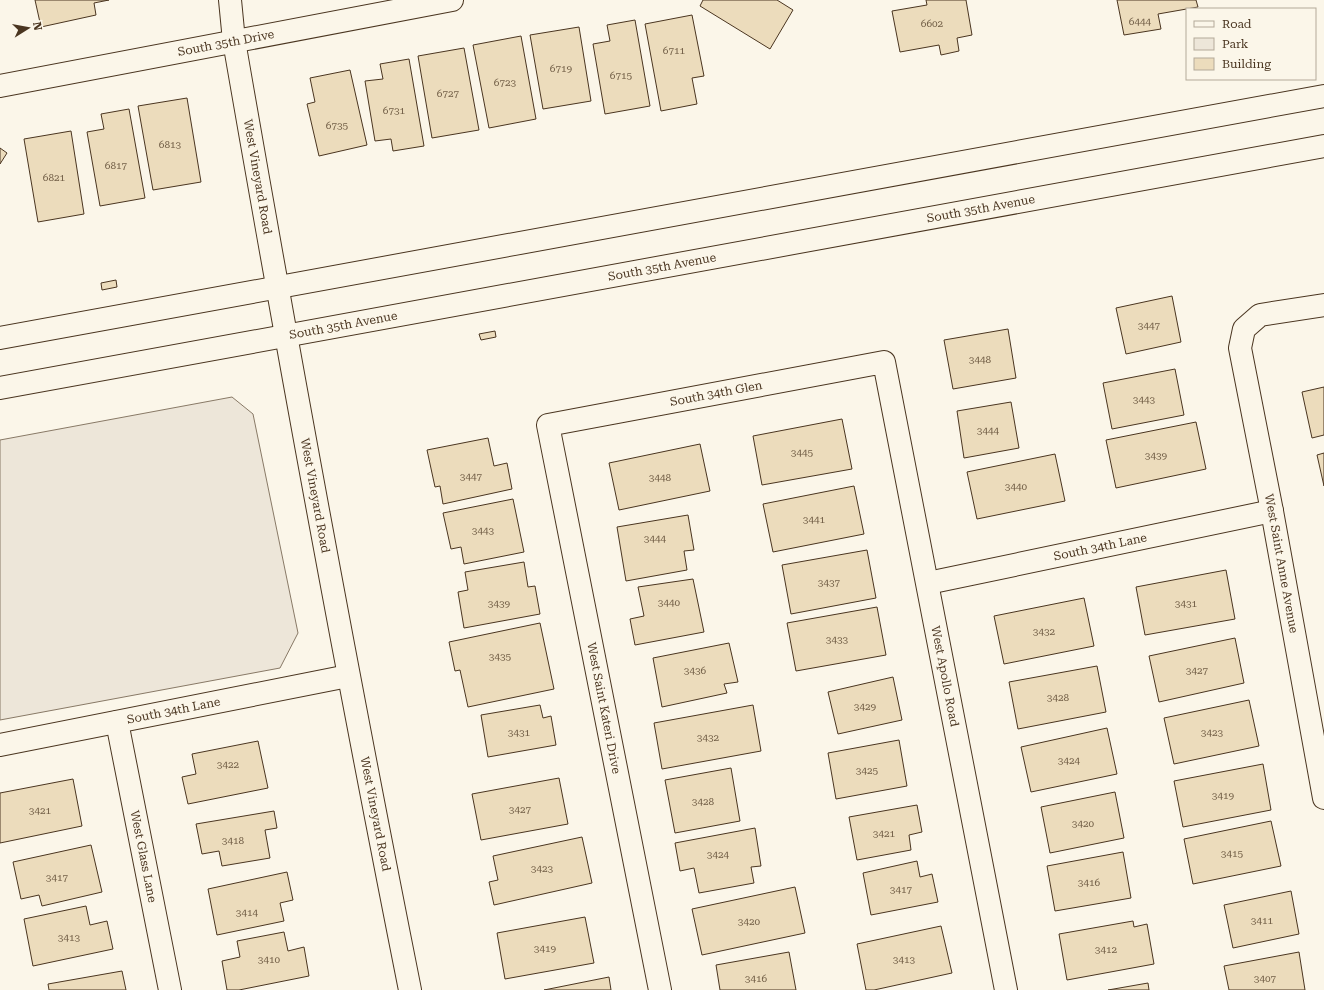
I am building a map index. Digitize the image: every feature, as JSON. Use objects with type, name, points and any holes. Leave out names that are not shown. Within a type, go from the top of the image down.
[{"type":"street","name":"West Vineyard Road","points":[[230,0],[234,41],[285,336],[348,676],[410,990]]},
{"type":"street","name":"South 35th Drive","points":[[0,86],[452,0]]},
{"type":"street","points":[[0,338],[1324,96]]},
{"type":"street","name":"South 35th Avenue","points":[[0,388],[1324,146]]},
{"type":"street","name":"West Saint Anne Avenue","points":[[1324,305],[1260,315],[1244,329],[1240,348],[1272,511],[1324,798]]},
{"type":"street","name":"South 34th Glen","points":[[548,425],[884,362]]},
{"type":"street","name":"West Apollo Road","points":[[884,362],[1006,990]]},
{"type":"street","name":"West Saint Kateri Drive","points":[[548,425],[660,990]]},
{"type":"street","name":"South 34th Lane","points":[[928,583],[1272,511]]},
{"type":"street","name":"South 34th Lane","points":[[0,745],[348,676]]},
{"type":"street","name":"West Glass Lane","points":[[117,722],[170,990]]},
{"type":"green space","points":[[232,397],[253,414],[298,633],[280,668],[0,720],[0,440]]},
{"type":"building","points":[[35,0],[109,0],[94,3],[96,15],[41,27]]},
{"type":"building","points":[[703,0],[777,0],[793,10],[770,49],[700,6]]},
{"type":"building","points":[[926,0],[966,0],[972,35],[957,38],[959,51],[941,55],[939,45],[900,52],[892,11],[927,5]]},
{"type":"building","points":[[1117,0],[1196,0],[1198,7],[1158,14],[1161,29],[1124,35]]},
{"type":"building","points":[[692,15],[704,76],[692,78],[697,104],[661,111],[645,24]]},
{"type":"building","points":[[635,20],[650,106],[605,114],[593,44],[610,41],[607,25]]},
{"type":"building","points":[[579,27],[591,101],[543,109],[530,35]]},
{"type":"building","points":[[521,36],[536,119],[489,128],[473,45]]},
{"type":"building","points":[[464,48],[479,130],[432,138],[418,56]]},
{"type":"building","points":[[409,59],[424,146],[393,151],[391,139],[375,141],[365,81],[383,79],[380,64]]},
{"type":"building","points":[[350,70],[367,145],[319,156],[307,104],[315,102],[310,78]]},
{"type":"building","points":[[187,98],[201,182],[153,190],[138,106]]},
{"type":"building","points":[[129,109],[145,198],[100,206],[87,132],[104,129],[101,114]]},
{"type":"building","points":[[71,131],[84,214],[38,222],[24,139]]},
{"type":"building","points":[[0,148],[7,153],[0,164]]},
{"type":"building","points":[[116,280],[117,287],[102,290],[101,283]]},
{"type":"building","points":[[1172,296],[1181,342],[1126,354],[1116,308]]},
{"type":"building","points":[[1008,329],[1016,378],[953,389],[944,340]]},
{"type":"building","points":[[495,331],[496,337],[481,340],[479,334]]},
{"type":"building","points":[[1175,369],[1184,415],[1112,429],[1103,383]]},
{"type":"building","points":[[1324,387],[1324,435],[1312,438],[1302,392]]},
{"type":"building","points":[[1011,402],[1019,448],[964,458],[957,411]]},
{"type":"building","points":[[842,419],[852,469],[762,485],[753,436]]},
{"type":"building","points":[[1196,422],[1206,469],[1116,488],[1106,440]]},
{"type":"building","points":[[488,438],[494,466],[507,463],[512,489],[443,504],[440,486],[435,487],[427,450]]},
{"type":"building","points":[[700,444],[710,491],[619,510],[609,463]]},
{"type":"building","points":[[1324,453],[1324,486],[1317,455]]},
{"type":"building","points":[[1055,454],[1065,501],[977,519],[967,472]]},
{"type":"building","points":[[854,486],[864,534],[773,552],[763,504]]},
{"type":"building","points":[[513,499],[524,552],[464,564],[461,547],[451,549],[443,513]]},
{"type":"building","points":[[688,515],[694,550],[684,551],[687,570],[626,581],[617,527]]},
{"type":"building","points":[[867,550],[876,598],[791,614],[782,565]]},
{"type":"building","points":[[524,562],[528,587],[535,586],[540,614],[464,628],[458,592],[468,590],[465,572]]},
{"type":"building","points":[[1226,570],[1235,619],[1145,635],[1136,587]]},
{"type":"building","points":[[693,579],[704,632],[635,645],[630,619],[644,616],[638,587]]},
{"type":"building","points":[[1084,598],[1094,646],[1004,664],[994,616]]},
{"type":"building","points":[[877,607],[886,655],[796,671],[787,623]]},
{"type":"building","points":[[540,623],[554,689],[468,707],[460,670],[455,671],[449,642]]},
{"type":"building","points":[[1235,638],[1244,683],[1159,702],[1149,656]]},
{"type":"building","points":[[729,643],[738,682],[724,684],[727,693],[662,707],[653,658]]},
{"type":"building","points":[[1097,666],[1106,712],[1018,729],[1009,682]]},
{"type":"building","points":[[893,677],[902,720],[838,734],[828,692]]},
{"type":"building","points":[[1249,700],[1259,746],[1174,764],[1164,718]]},
{"type":"building","points":[[540,705],[543,718],[551,716],[556,745],[488,757],[481,715]]},
{"type":"building","points":[[753,705],[761,751],[662,769],[654,723]]},
{"type":"building","points":[[1107,728],[1117,774],[1031,792],[1021,747]]},
{"type":"building","points":[[899,740],[907,786],[836,799],[828,753]]},
{"type":"building","points":[[258,741],[268,788],[188,804],[182,777],[196,774],[192,754]]},
{"type":"building","points":[[1263,764],[1271,810],[1183,827],[1174,781]]},
{"type":"building","points":[[731,768],[740,821],[675,833],[665,780]]},
{"type":"building","points":[[559,778],[568,824],[481,840],[472,794]]},
{"type":"building","points":[[73,779],[82,826],[0,843],[0,793]]},
{"type":"building","points":[[1115,792],[1124,838],[1050,853],[1041,807]]},
{"type":"building","points":[[917,805],[922,832],[909,835],[911,850],[857,860],[849,817]]},
{"type":"building","points":[[274,811],[277,828],[265,830],[270,858],[222,866],[219,851],[202,854],[196,824]]},
{"type":"building","points":[[1271,821],[1281,866],[1193,884],[1184,839]]},
{"type":"building","points":[[755,828],[761,866],[751,867],[754,883],[699,893],[694,868],[680,871],[675,843]]},
{"type":"building","points":[[582,837],[592,883],[494,905],[489,882],[498,880],[493,856]]},
{"type":"building","points":[[91,845],[102,892],[42,906],[39,895],[21,899],[13,862]]},
{"type":"building","points":[[1123,852],[1131,898],[1055,911],[1047,866]]},
{"type":"building","points":[[917,861],[920,877],[932,874],[938,902],[871,915],[863,873]]},
{"type":"building","points":[[287,872],[293,900],[280,903],[284,921],[217,935],[208,889]]},
{"type":"building","points":[[795,887],[805,933],[702,955],[692,909]]},
{"type":"building","points":[[1291,891],[1299,934],[1233,948],[1224,905]]},
{"type":"building","points":[[86,906],[90,925],[107,921],[113,949],[33,966],[24,919]]},
{"type":"building","points":[[585,917],[594,963],[505,979],[497,933]]},
{"type":"building","points":[[1133,921],[1134,927],[1147,924],[1154,964],[1067,980],[1059,934]]},
{"type":"building","points":[[941,926],[952,973],[874,990],[866,990],[857,944]]},
{"type":"building","points":[[284,932],[288,951],[304,947],[309,976],[239,990],[227,990],[222,961],[240,957],[237,941]]},
{"type":"building","points":[[789,952],[796,990],[720,990],[716,965]]},
{"type":"building","points":[[1299,952],[1305,990],[1229,990],[1224,966]]},
{"type":"building","points":[[122,971],[126,990],[49,990],[48,984]]},
{"type":"building","points":[[609,977],[611,990],[544,990]]},
{"type":"building","points":[[1148,983],[1149,990],[1108,990]]}]
